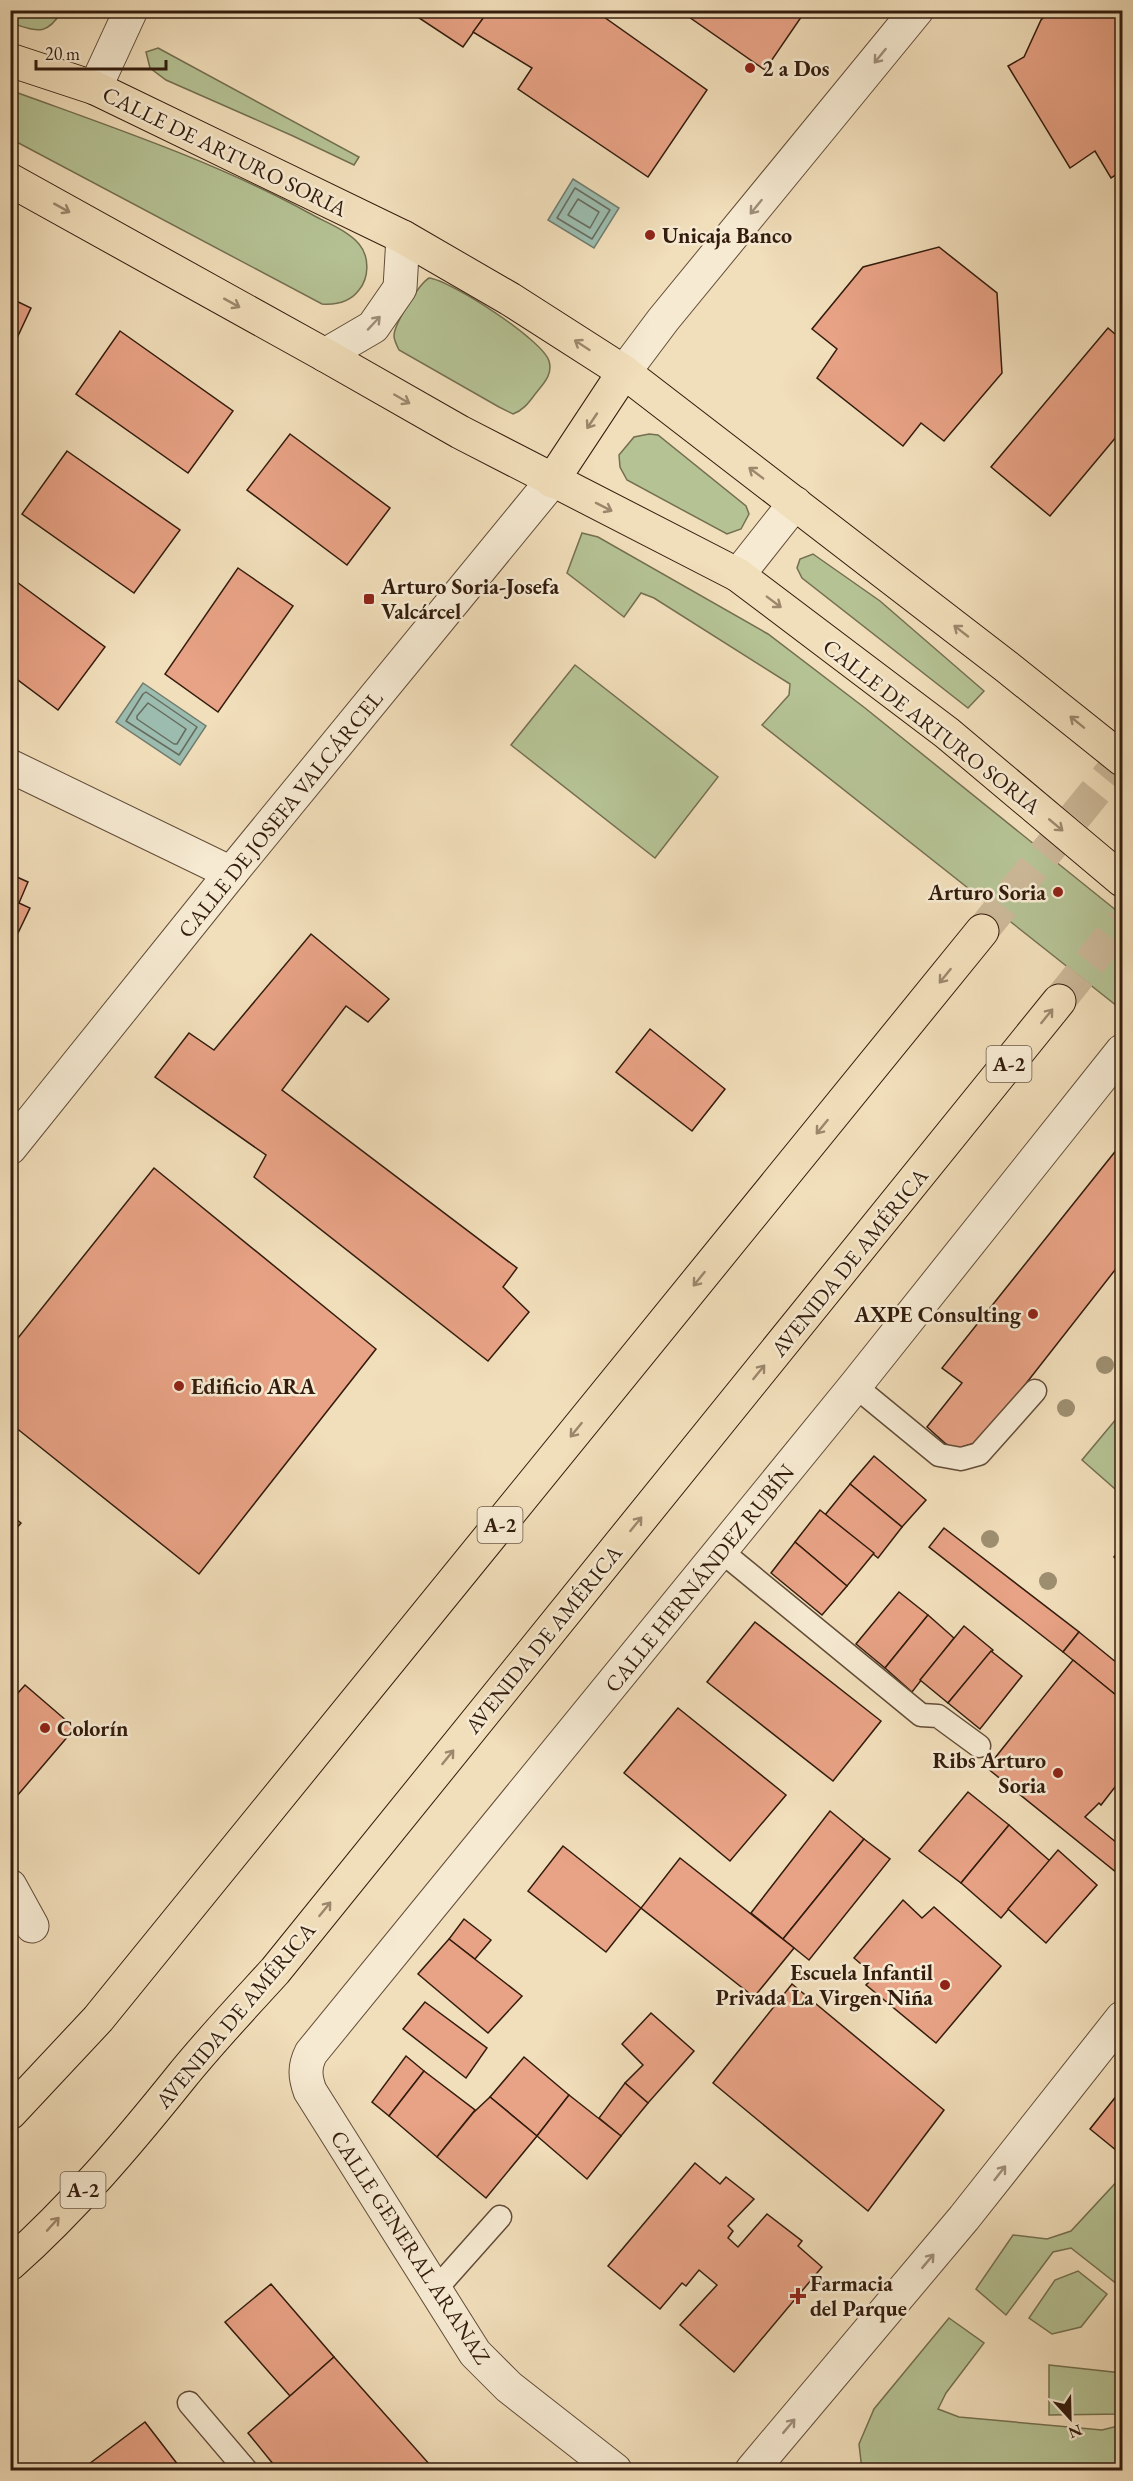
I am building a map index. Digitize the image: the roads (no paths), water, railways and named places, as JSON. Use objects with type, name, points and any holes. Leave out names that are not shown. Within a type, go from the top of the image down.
[{"type":"main road","name":"CALLE DE ARTURO SORIA","points":[[10,60],[95,88],[403,237],[510,299],[624,372],[1122,759]]},
{"type":"main road","name":"CALLE DE ARTURO SORIA","points":[[10,180],[460,432],[738,575],[947,733],[1122,880]]},
{"type":"main road","points":[[552,481],[624,372]]},
{"type":"main road","name":"A-2","points":[[10,2113],[98,2019],[982,931]]},
{"type":"main road","name":"AVENIDA DE AMÉRICA","points":[[10,2264],[45,2233],[153,2113],[182,2076],[275,1971],[1059,1001]]},
{"type":"street","points":[[95,88],[131,10]]},
{"type":"street","points":[[624,372],[663,320],[917,10]]},
{"type":"street","points":[[325,355],[374,327],[400,288],[403,237]]},
{"type":"street","name":"CALLE DE JOSEFA VALCÁRCEL","points":[[10,1148],[231,873],[552,481]]},
{"type":"street","points":[[738,575],[795,503]]},
{"type":"street","points":[[10,766],[231,873]]},
{"type":"street","name":"CALLE HERNÁNDEZ RUBÍN","points":[[322,2110],[310,2091],[306,2078],[306,2063],[311,2053],[855,1386],[1122,1051]]},
{"type":"street","points":[[10,1886],[32,1926]]},
{"type":"street","points":[[752,2470],[964,2218],[1122,2018]]},
{"type":"street","name":"CALLE GENERAL ARANAZ","points":[[322,2110],[475,2353],[492,2371],[615,2470]]},
{"type":"lane","points":[[855,1386],[939,1455],[961,1459],[979,1454],[1035,1391]]},
{"type":"lane","points":[[721,1551],[921,1715],[939,1716],[979,1746]]},
{"type":"lane","points":[[435,2290],[500,2217]]},
{"type":"lane","points":[[189,2403],[246,2470]]},
{"type":"water","points":[[573,179],[619,208],[594,248],[548,220]]},
{"type":"water","points":[[143,683],[206,726],[180,765],[116,722]]},
{"type":"tunnel","points":[[982,931],[1122,759]]},
{"type":"tunnel","points":[[1059,1001],[1122,922]]},
{"type":"place","name":"2 a Dos","points":[[750,68]]},
{"type":"place","name":"Unicaja Banco","points":[[650,235]]},
{"type":"place","name":"Arturo Soria-Josefa Valcárcel","points":[[369,599]]},
{"type":"place","name":"Arturo Soria","points":[[1058,892]]},
{"type":"place","name":"AXPE Consulting","points":[[1033,1314]]},
{"type":"place","name":"Edificio ARA","points":[[179,1386]]},
{"type":"place","name":"Colorín","points":[[45,1728]]},
{"type":"place","name":"Ribs Arturo Soria","points":[[1058,1773]]},
{"type":"place","name":"Escuela Infantil Privada La Virgen Niña","points":[[945,1985]]},
{"type":"place","name":"Farmacia del Parque","points":[[798,2296]]}]
